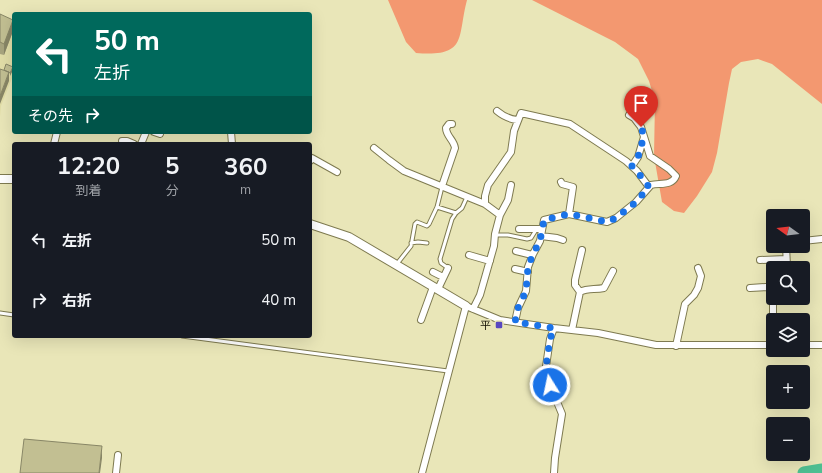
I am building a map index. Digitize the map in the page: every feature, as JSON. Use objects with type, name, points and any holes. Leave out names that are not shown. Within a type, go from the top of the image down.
[{"type":"street","points":[[497,111],[502,115],[517,120]]},
{"type":"street","points":[[485,204],[485,196],[488,185],[511,152],[514,130],[521,113],[570,124],[632,166],[649,187]]},
{"type":"street","points":[[515,322],[518,308],[526,291],[532,255],[540,241],[540,232],[544,220],[569,214],[608,222],[616,218],[636,202],[651,184],[670,183],[674,180],[676,176],[669,169],[650,156],[641,127],[634,118],[629,115]]},
{"type":"street","points":[[442,186],[455,148],[454,143],[446,133],[446,128],[449,124],[452,124]]},
{"type":"street","points":[[632,166],[638,157],[644,136]]},
{"type":"street","points":[[122,141],[129,142]]},
{"type":"street","points":[[374,148],[404,171],[485,204],[500,215]]},
{"type":"street","points":[[312,158],[337,172]]},
{"type":"street","points":[[0,179],[12,179]]},
{"type":"street","points":[[561,182],[562,184],[573,187],[569,214]]},
{"type":"street","points":[[422,473],[448,371],[469,308],[480,295],[494,246],[500,215],[508,200],[511,185]]},
{"type":"street","points":[[312,225],[349,236],[469,308],[500,320],[598,333],[656,346],[766,345]]},
{"type":"street","points":[[519,229],[540,232],[563,240]]},
{"type":"street","points":[[810,240],[822,239]]},
{"type":"street","points":[[572,330],[580,292],[575,285],[575,280],[582,250]]},
{"type":"street","points":[[516,251],[532,255]]},
{"type":"street","points":[[760,260],[786,259],[786,253]]},
{"type":"street","points":[[469,255],[490,261]]},
{"type":"street","points":[[421,320],[436,288],[448,268]]},
{"type":"street","points":[[676,346],[685,304],[694,295],[698,288],[701,276],[698,268]]},
{"type":"street","points":[[515,269],[528,272]]},
{"type":"street","points":[[580,292],[586,289],[596,290],[604,288],[613,271]]},
{"type":"street","points":[[433,272],[443,277]]},
{"type":"street","points":[[750,288],[766,287]]},
{"type":"street","points":[[554,328],[550,339],[545,373],[562,414],[554,473]]},
{"type":"street","points":[[810,345],[822,344]]},
{"type":"street","points":[[116,473],[118,455]]},
{"type":"lane","points":[[396,265],[411,246],[415,224],[417,222],[427,226],[437,207],[442,186]]},
{"type":"lane","points":[[448,268],[440,263],[440,258],[452,219],[462,208],[467,196]]},
{"type":"lane","points":[[437,207],[456,213]]},
{"type":"lane","points":[[495,236],[508,235],[527,239],[540,232]]},
{"type":"lane","points":[[411,243],[427,242]]},
{"type":"lane","points":[[0,313],[12,315]]},
{"type":"lane","points":[[197,338],[448,371]]},
{"type":"shaded area","points":[[388,0],[467,0],[460,35],[457,42],[452,48],[444,52],[416,53],[406,42]]},
{"type":"shaded area","points":[[532,0],[822,0],[822,104],[772,64],[758,59],[741,62],[732,69],[717,153],[712,172],[684,213],[674,211],[662,202],[654,156],[655,101],[649,81],[638,59],[615,42]]},
{"type":"shaded area","points":[[0,23],[12,26],[12,78],[1,106],[0,117]]},
{"type":"building","points":[[0,14],[12,20],[12,23],[4,44],[0,42]]},
{"type":"building","points":[[6,64],[12,67],[10,73],[4,70]]},
{"type":"building","points":[[0,69],[9,72],[0,96]]},
{"type":"building","points":[[24,439],[102,446],[99,473],[20,473]]},
{"type":"waterway","points":[[804,473],[822,470]]},
{"type":"place","name":"平","points":[[499,325]]},
{"type":"route","points":[[550,385],[545,373],[550,339],[554,328],[515,322],[518,308],[526,291],[528,267],[540,241],[544,220],[569,214],[608,222],[616,218],[636,202],[649,187],[632,166],[638,157],[644,136],[641,127]]}]
